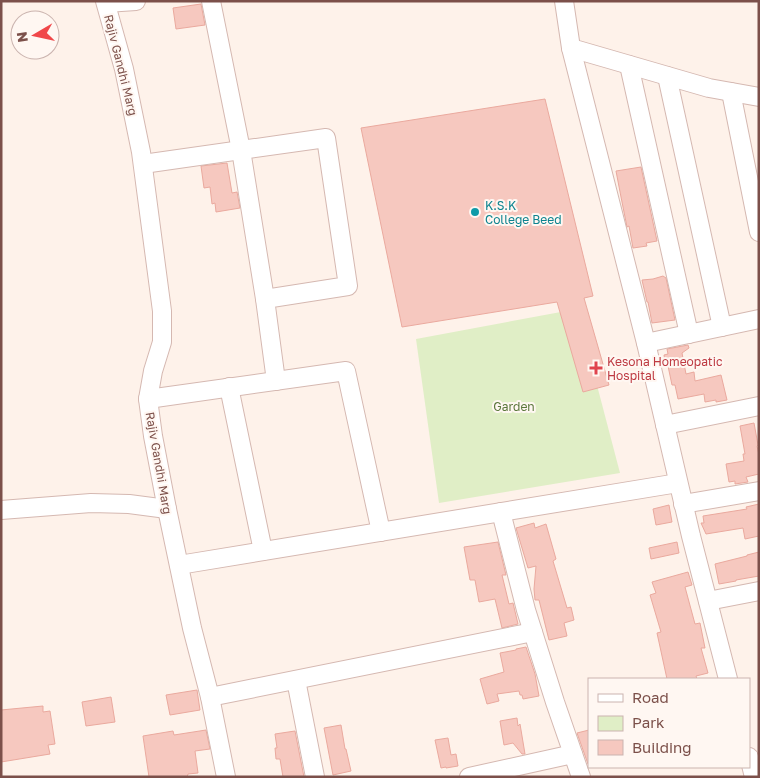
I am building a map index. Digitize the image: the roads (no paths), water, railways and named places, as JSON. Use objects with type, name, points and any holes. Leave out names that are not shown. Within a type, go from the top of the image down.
[{"type":"street","points":[[105,2],[136,1]]},
{"type":"street","points":[[211,1],[241,150],[276,381]]},
{"type":"street","points":[[564,1],[571,48],[646,343],[683,504],[728,678]]},
{"type":"street","name":"Rajiv Gandhi Marg","points":[[105,2],[124,70],[143,164],[162,311],[162,342],[153,371],[148,398],[153,436],[192,628],[210,697],[226,777]]},
{"type":"street","points":[[571,48],[709,88],[759,97]]},
{"type":"street","points":[[629,65],[689,334]]},
{"type":"street","points":[[667,76],[722,327]]},
{"type":"street","points":[[731,92],[759,232]]},
{"type":"street","points":[[143,164],[326,138],[348,286],[265,299]]},
{"type":"street","points":[[646,343],[759,319]]},
{"type":"street","points":[[148,398],[346,372],[381,532]]},
{"type":"street","points":[[229,388],[263,551]]},
{"type":"street","points":[[665,424],[759,406]]},
{"type":"street","points":[[179,565],[678,483]]},
{"type":"street","points":[[683,504],[759,491]]},
{"type":"street","points":[[1,510],[91,503],[129,504],[167,510]]},
{"type":"street","points":[[502,512],[526,610],[581,777]]},
{"type":"street","points":[[708,601],[759,590]]},
{"type":"street","points":[[210,697],[533,632]]},
{"type":"street","points":[[296,680],[315,777]]},
{"type":"street","points":[[469,777],[573,754]]},
{"type":"street","points":[[750,761],[754,777]]},
{"type":"place","name":"K.S.K College Beed","points":[[475,212]]},
{"type":"place","name":"Kesona Homeopatic Hospital","points":[[596,368]]},
{"type":"park label","name":"Garden","points":[[514,406]]}]
